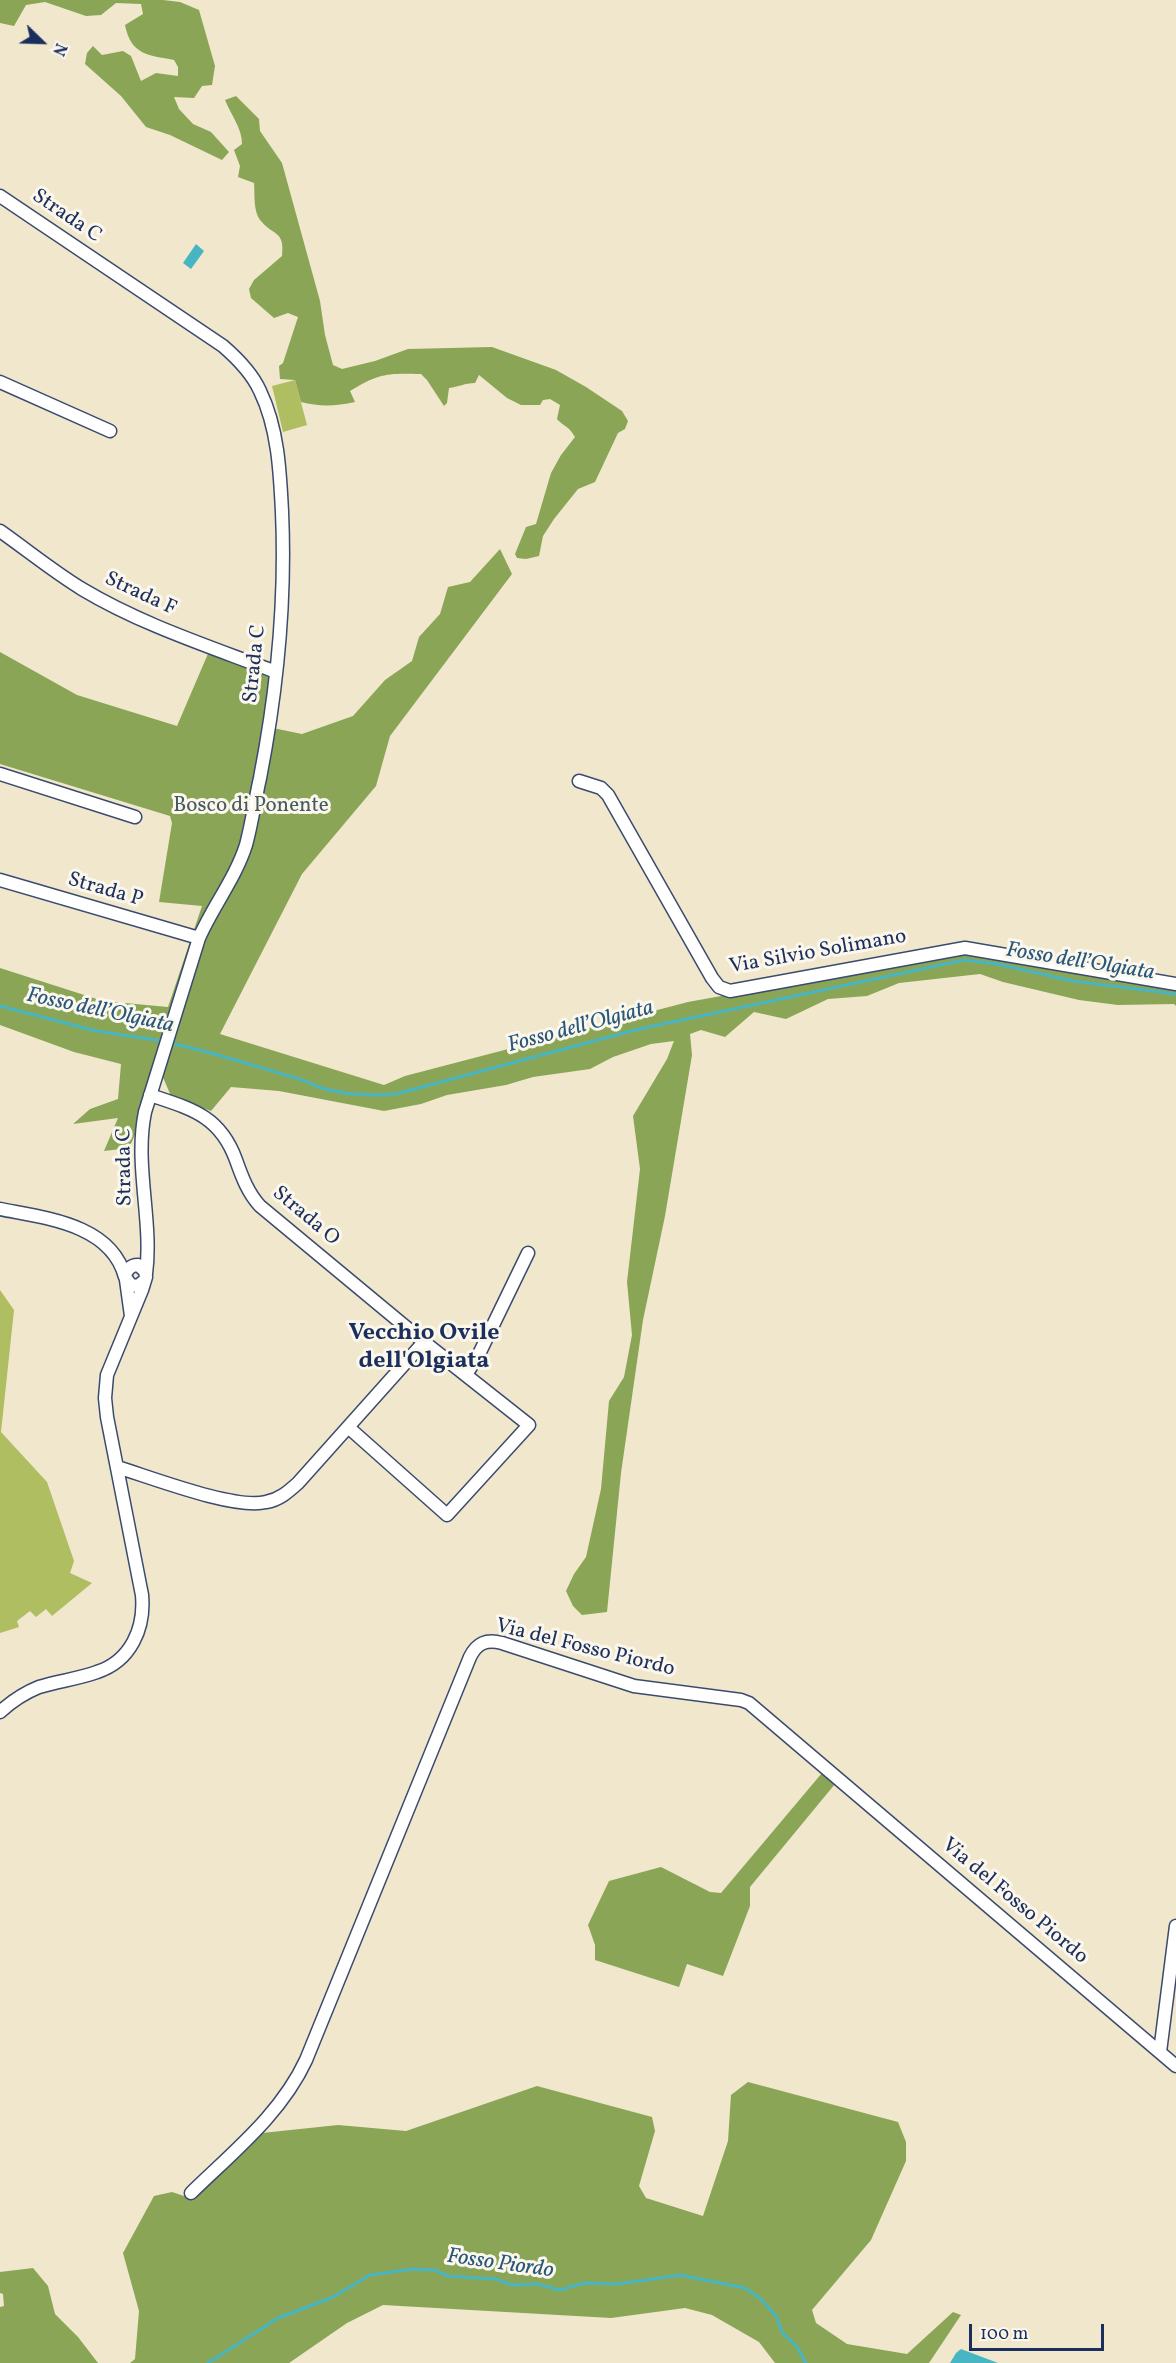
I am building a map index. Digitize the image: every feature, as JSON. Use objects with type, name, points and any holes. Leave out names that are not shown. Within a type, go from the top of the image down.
[{"type":"street","name":"Strada C","points":[[0,196],[223,346],[246,369],[254,380],[269,416],[280,471],[283,560],[276,672],[262,767],[246,844],[234,874],[209,917],[200,938],[143,1121],[148,1250],[131,1317],[110,1366],[105,1386],[107,1418],[141,1595],[142,1619],[136,1637],[123,1656],[106,1668],[31,1690],[0,1712]]},
{"type":"street","points":[[0,382],[110,431]]},
{"type":"street","name":"Strada F","points":[[0,531],[81,588],[112,605],[184,637],[276,672]]},
{"type":"street","points":[[0,774],[135,817]]},
{"type":"street","name":"Via Silvio Solimano","points":[[579,781],[601,788],[608,795],[712,978],[724,990],[730,991],[965,948],[1176,984]]},
{"type":"street","name":"Strada P","points":[[0,880],[200,938]]},
{"type":"street","name":"Strada O","points":[[150,1095],[196,1113],[220,1129],[257,1203],[424,1342],[529,1425],[447,1515],[348,1427]]},
{"type":"street","points":[[0,1209],[63,1223],[93,1235],[141,1271]]},
{"type":"street","points":[[109,1248],[118,1258],[125,1279],[131,1317]]},
{"type":"street","points":[[466,1375],[480,1352],[528,1253]]},
{"type":"street","points":[[125,1279],[127,1270],[141,1271]]},
{"type":"street","points":[[125,1279],[134,1286],[141,1285],[141,1271]]},
{"type":"street","points":[[117,1467],[192,1491],[245,1503],[265,1503],[278,1498],[298,1483],[424,1342]]},
{"type":"street","name":"Via del Fosso Piordo","points":[[191,2193],[278,2107],[295,2083],[470,1657],[477,1646],[485,1641],[502,1643],[634,1686],[741,1700],[749,1704],[1176,2066]]},
{"type":"street","points":[[1160,2052],[1176,1926]]},
{"type":"green space","points":[[0,0],[163,0],[180,2],[199,10],[215,66],[212,85],[202,86],[194,98],[174,97],[179,109],[193,124],[211,132],[229,152],[222,160],[170,135],[146,127],[121,96],[85,64],[87,53],[93,46],[102,55],[123,51],[131,56],[141,81],[156,73],[178,76],[178,67],[174,60],[142,52],[136,48],[128,35],[125,25],[143,14],[141,4],[116,3],[101,15],[86,16],[45,2],[26,5],[14,26],[0,23]]},
{"type":"green space","points":[[236,96],[259,119],[260,131],[282,163],[320,301],[325,335],[333,365],[342,369],[375,361],[408,349],[492,347],[556,370],[622,411],[628,421],[625,429],[618,433],[595,482],[578,489],[554,519],[543,536],[539,556],[526,559],[517,558],[515,554],[526,527],[536,524],[551,473],[575,437],[557,419],[560,405],[550,399],[543,400],[540,405],[521,405],[507,398],[479,375],[475,383],[449,388],[447,403],[444,406],[421,374],[392,374],[377,377],[350,391],[355,402],[315,405],[301,402],[295,380],[280,379],[279,366],[283,363],[298,317],[288,313],[274,318],[251,298],[249,289],[254,280],[282,256],[282,242],[280,237],[265,226],[258,217],[254,183],[238,177],[240,166],[234,150],[242,144],[242,138],[225,100]]},
{"type":"green space","points":[[295,380],[307,425],[283,432],[272,386]]},
{"type":"green space","name":"Bosco di Ponente","points":[[500,549],[512,574],[390,736],[376,786],[302,874],[220,1034],[384,1085],[405,1076],[688,1002],[964,952],[1176,988],[1176,1006],[1174,1004],[1118,1005],[1079,1000],[1003,982],[980,974],[899,983],[867,996],[828,999],[786,1019],[754,1012],[725,1037],[701,1030],[690,1034],[692,1055],[665,1216],[643,1320],[621,1473],[607,1612],[582,1615],[573,1606],[566,1591],[586,1557],[601,1489],[609,1401],[624,1377],[632,1335],[627,1282],[640,1169],[633,1116],[667,1059],[674,1041],[651,1044],[613,1057],[590,1069],[533,1077],[384,1111],[279,1091],[231,1087],[211,1111],[171,1096],[162,1075],[129,1148],[104,1151],[118,1118],[73,1124],[90,1109],[118,1099],[121,1064],[74,1052],[0,1025],[0,968],[103,1001],[168,1007],[202,906],[159,902],[172,823],[170,816],[0,764],[0,652],[77,695],[177,726],[210,649],[276,672],[268,727],[302,734],[353,716],[385,680],[412,661],[419,637],[440,614],[448,587],[470,582]]},
{"type":"green space","points":[[0,1290],[14,1310],[1,1432],[47,1482],[74,1561],[70,1573],[92,1583],[52,1616],[46,1609],[36,1617],[30,1611],[17,1621],[19,1627],[0,1633]]},
{"type":"green space","points":[[822,1773],[835,1784],[750,1887],[750,1906],[723,1976],[687,1964],[679,1987],[595,1960],[595,1945],[588,1925],[609,1881],[661,1867],[710,1892],[721,1893]]},
{"type":"green space","points":[[748,2082],[898,2122],[906,2142],[906,2161],[871,2240],[812,2310],[816,2323],[847,2344],[907,2354],[953,2312],[961,2315],[929,2363],[775,2363],[759,2342],[712,2315],[685,2308],[611,2318],[383,2305],[347,2323],[289,2363],[130,2363],[135,2359],[139,2311],[123,2253],[154,2196],[172,2192],[193,2199],[262,2133],[338,2125],[406,2131],[537,2086],[652,2117],[655,2131],[639,2186],[646,2198],[703,2216],[728,2141],[731,2095]]},
{"type":"green space","points":[[33,2268],[48,2286],[55,2314],[78,2337],[98,2363],[0,2363],[0,2307],[4,2306],[3,2294],[0,2293],[0,2272]]},
{"type":"water","points":[[196,244],[204,251],[191,269],[183,263]]},
{"type":"water","points":[[961,2349],[998,2363],[950,2363]]},
{"type":"waterway","name":"Fosso dell’Olgiata","points":[[170,1043],[233,1059],[322,1088],[340,1092],[387,1095],[635,1030],[964,960],[997,964],[1073,981],[1176,994]]},
{"type":"waterway","name":"Fosso dell’Olgiata","points":[[0,1006],[96,1031],[163,1041]]},
{"type":"waterway","name":"Fosso Piordo","points":[[208,2363],[278,2318],[331,2298],[370,2275],[413,2269],[434,2270],[448,2276],[495,2279],[513,2285],[537,2284],[560,2290],[584,2283],[617,2284],[680,2275],[745,2288],[761,2299],[776,2316],[782,2332],[797,2347],[806,2363]]},
{"type":"district","name":"Vecchio Ovile dell'Olgiata","points":[[424,1349]]}]
